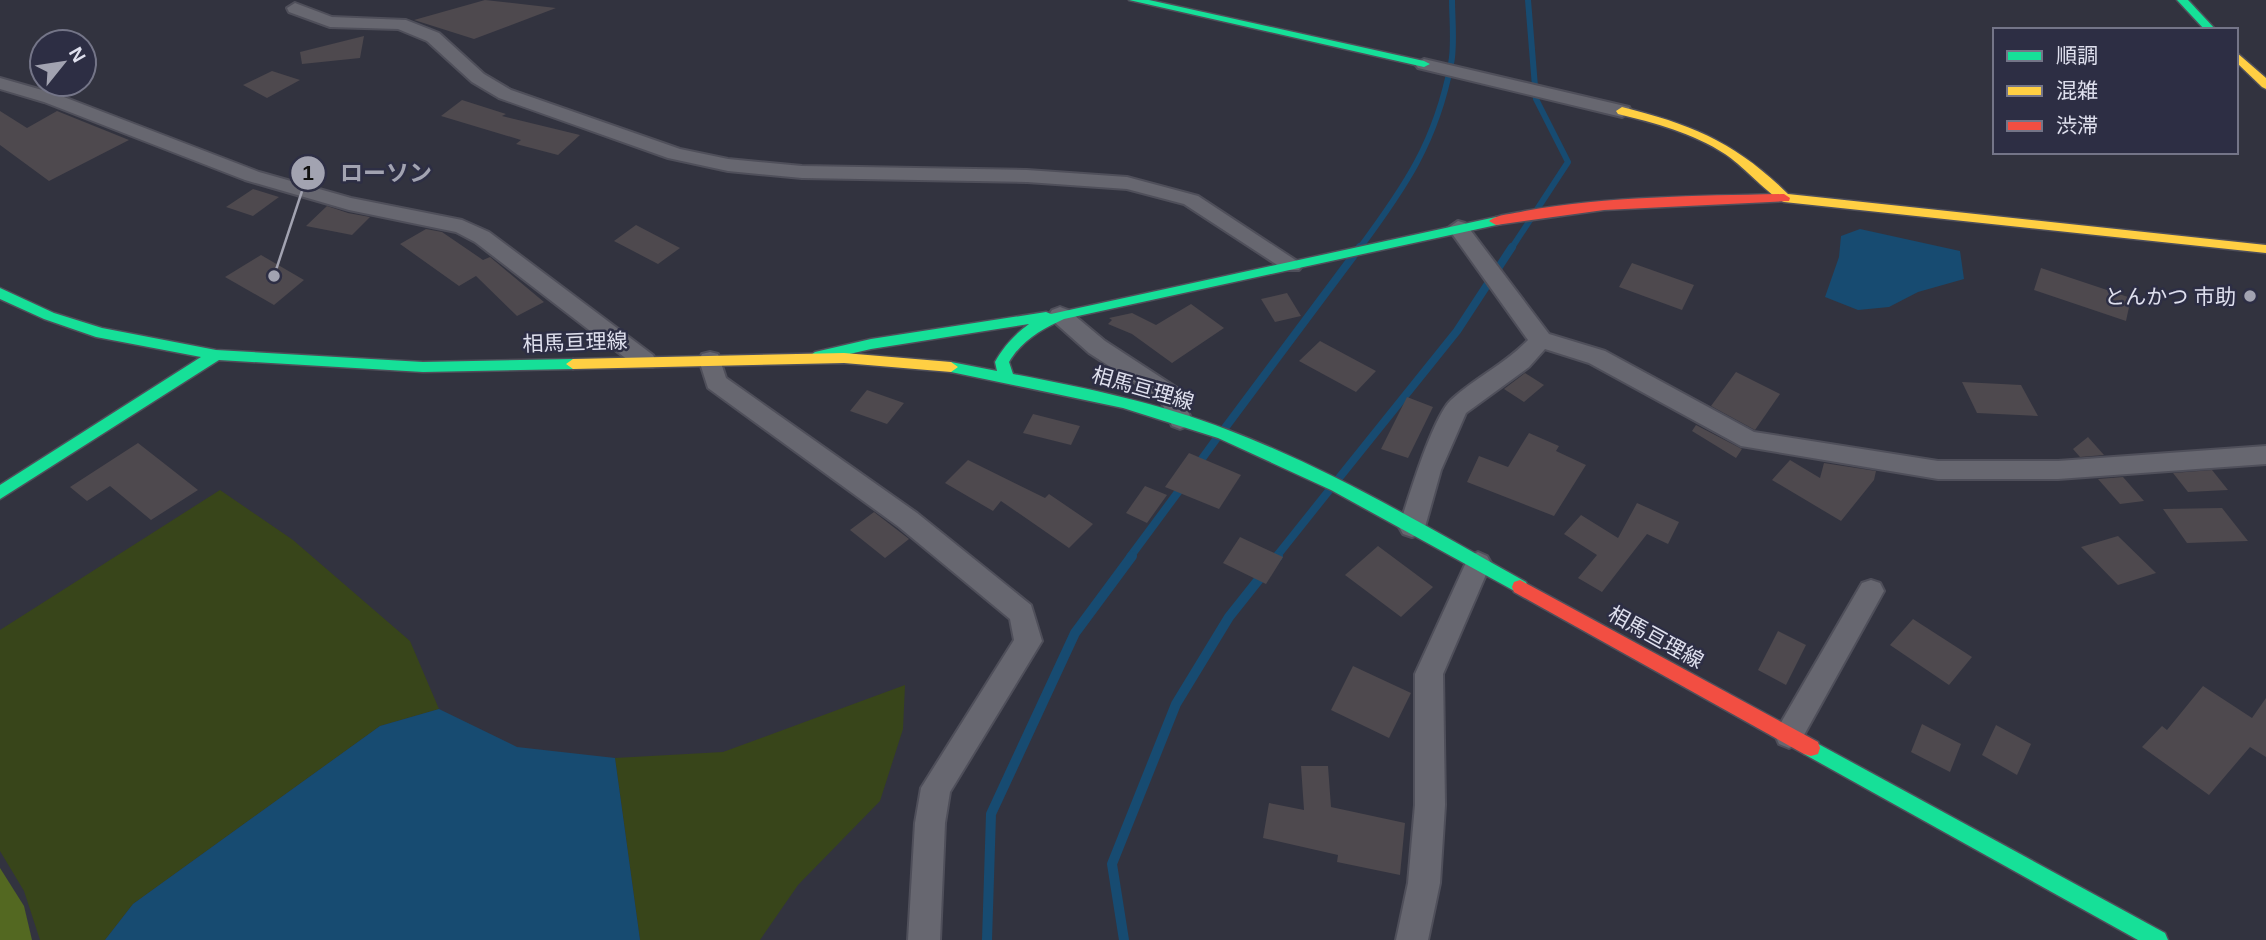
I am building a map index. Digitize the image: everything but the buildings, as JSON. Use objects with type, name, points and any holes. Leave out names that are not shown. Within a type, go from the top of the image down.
[{"type":"street","points":[[1134,0],[1622,111],[1711,137],[1737,150],[1757,166],[1784,198]]},
{"type":"street","points":[[2182,0],[2209,28]]},
{"type":"street","points":[[295,8],[330,22],[400,24],[433,37],[478,78],[505,94],[675,154],[729,164],[802,172],[1013,175],[1127,183],[1191,200],[1292,265]]},
{"type":"street","points":[[2238,57],[2266,85]]},
{"type":"street","points":[[0,83],[51,98],[251,176],[349,204],[462,227],[482,237],[645,361]]},
{"type":"street","points":[[808,359],[884,342],[1060,315],[1543,211],[1629,201],[1784,198],[2266,249]]},
{"type":"street","points":[[1458,228],[1499,280],[1515,309],[1541,340],[1597,357],[1749,440],[1938,470],[2058,470],[2266,455]]},
{"type":"street","name":"相馬亘理線","points":[[0,293],[49,316],[101,333],[216,355],[423,367],[808,359],[926,365],[1006,377],[1139,405],[1223,434],[1318,475],[2158,940]]},
{"type":"street","points":[[988,343],[1060,315]]},
{"type":"street","points":[[1060,315],[1097,347],[1169,394],[1180,419]]},
{"type":"street","points":[[1006,377],[1002,362],[1010,346],[1026,329]]},
{"type":"street","points":[[1412,527],[1429,470],[1458,408],[1521,361],[1541,340]]},
{"type":"street","points":[[926,365],[963,352]]},
{"type":"street","points":[[0,493],[216,355]]},
{"type":"street","points":[[710,360],[716,382],[908,520],[1022,613],[1028,641],[936,788],[930,823],[924,940]]},
{"type":"street","points":[[1412,940],[1424,883],[1430,804],[1429,674],[1478,563]]},
{"type":"street","points":[[1789,735],[1871,591]]},
{"type":"green space","points":[[220,490],[293,540],[410,641],[439,709],[380,726],[133,904],[105,940],[40,940],[24,891],[0,851],[0,630]]},
{"type":"green space","points":[[905,685],[903,729],[880,801],[798,885],[760,940],[640,940],[615,758],[723,752]]},
{"type":"green space","points":[[0,868],[24,906],[32,940],[0,940]]},
{"type":"water","points":[[1860,229],[1960,251],[1964,279],[1918,292],[1889,307],[1858,310],[1825,297],[1839,257],[1841,236]]},
{"type":"water","points":[[439,709],[517,747],[615,758],[640,940],[105,940],[133,904],[380,726]]},
{"type":"waterway","points":[[1359,249],[1404,184],[1437,117],[1452,56],[1452,0]]},
{"type":"waterway","points":[[1511,249],[1568,162],[1536,99],[1528,0]]},
{"type":"waterway","points":[[1225,428],[1360,247]]},
{"type":"waterway","points":[[1339,478],[1457,331],[1512,247]]},
{"type":"waterway","points":[[1196,467],[1217,438]]},
{"type":"waterway","points":[[1130,557],[1184,484]]},
{"type":"waterway","points":[[1276,557],[1331,488]]},
{"type":"waterway","points":[[987,940],[991,814],[1075,633],[1132,556]]},
{"type":"waterway","points":[[1272,563],[1278,556]]},
{"type":"waterway","points":[[1124,940],[1112,864],[1176,704],[1229,617],[1264,573]]},
{"type":"traffic: fast","points":[[1134,0],[1424,64]]},
{"type":"traffic: fast","points":[[2182,0],[2209,28]]},
{"type":"traffic: fast","points":[[1006,377],[1002,362],[1013,345],[1034,328],[1060,315],[1496,221]]},
{"type":"traffic: fast","points":[[0,293],[49,316],[101,333],[216,355],[423,367],[573,364]]},
{"type":"traffic: fast","points":[[815,357],[871,344],[1046,317]]},
{"type":"traffic: fast","points":[[0,493],[216,355]]},
{"type":"traffic: fast","points":[[951,367],[1123,403],[1223,434],[1337,486],[1520,587]]},
{"type":"traffic: fast","points":[[1811,748],[2158,940]]},
{"type":"traffic: slow","points":[[2238,57],[2266,85]]},
{"type":"traffic: slow","points":[[1622,111],[1691,132],[1729,150],[1784,198],[2266,249]]},
{"type":"traffic: slow","points":[[573,364],[844,358],[951,367]]},
{"type":"traffic: jam","points":[[1496,221],[1604,205],[1784,198]]},
{"type":"traffic: jam","points":[[1520,587],[1811,748]]},
{"type":"place","name":"ローソン","points":[[274,276]]},
{"type":"place","name":"とんかつ 市助","points":[[2250,296]]}]
